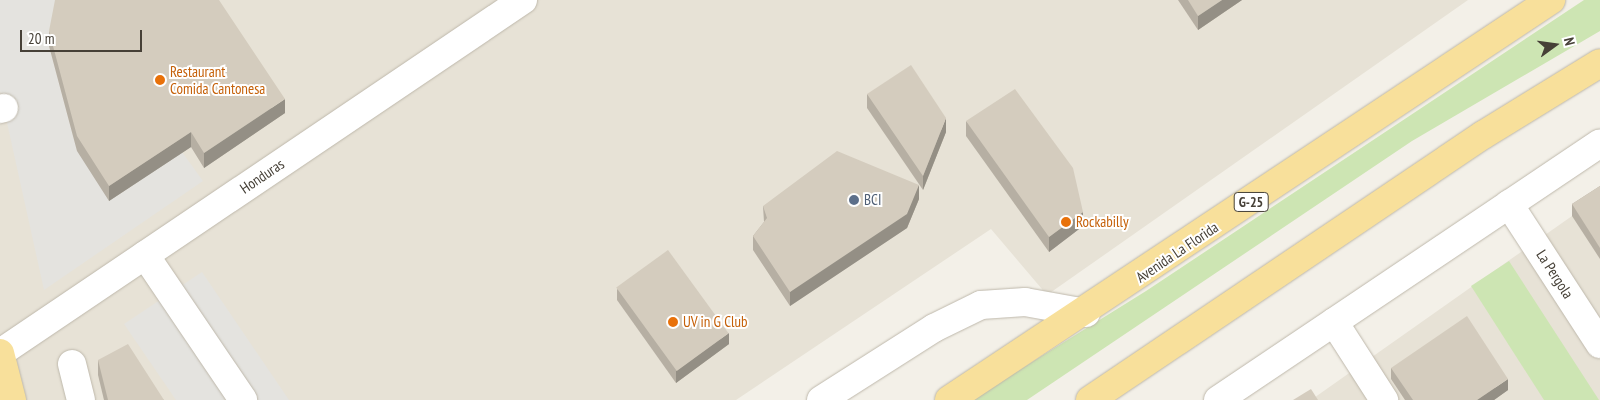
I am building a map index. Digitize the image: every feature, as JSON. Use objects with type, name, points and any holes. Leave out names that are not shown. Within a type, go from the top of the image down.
[{"type":"main road","name":"Avenida La Florida","points":[[949,400],[1086,313],[1551,0]]},
{"type":"main road","points":[[1090,400],[1483,135],[1600,63]]},
{"type":"main road","points":[[0,353],[12,400]]},
{"type":"street","name":"Honduras","points":[[0,353],[523,0]]},
{"type":"street","points":[[1218,400],[1600,143]]},
{"type":"street","name":"La Pergola","points":[[1509,204],[1600,344]]},
{"type":"street","points":[[144,256],[244,400]]},
{"type":"street","points":[[821,400],[934,328],[981,305],[1025,302],[1086,313]]},
{"type":"street","points":[[1334,322],[1384,400]]},
{"type":"street","points":[[72,364],[81,400]]},
{"type":"shaded area","points":[[0,0],[1468,0],[1047,295],[991,229],[736,400],[0,400]]},
{"type":"shaded area","points":[[0,0],[57,0],[49,46],[77,151],[182,152],[203,181],[44,290],[0,91]]},
{"type":"shaded area","points":[[1600,198],[1600,400],[1311,400],[1572,216]]},
{"type":"shaded area","points":[[202,272],[289,400],[176,400],[124,324]]},
{"type":"green space","points":[[1584,0],[1600,0],[1600,31],[1412,141],[1027,400],[971,400],[1146,291]]},
{"type":"green space","points":[[1509,261],[1599,400],[1544,400],[1471,286]]},
{"type":"building","name":"Restaurant Comida Cantonesa","points":[[55,0],[219,0],[285,99],[204,153],[191,132],[109,186],[77,136],[49,31]]},
{"type":"building","points":[[1188,0],[1222,0],[1198,16]]},
{"type":"building","points":[[911,65],[946,118],[923,176],[867,94]]},
{"type":"building","points":[[1015,89],[1073,168],[1083,212],[1049,237],[966,121]]},
{"type":"building","name":"BCI","points":[[837,151],[919,185],[907,214],[790,292],[753,236],[767,218],[763,206]]},
{"type":"building","points":[[1600,186],[1600,248],[1572,204]]},
{"type":"building","name":"UV in G Club","points":[[668,250],[729,333],[677,371],[616,288]]},
{"type":"building","points":[[1467,316],[1508,379],[1477,400],[1413,400],[1391,368]]},
{"type":"building","points":[[128,344],[164,400],[108,400],[98,360]]},
{"type":"building","points":[[1311,389],[1318,400],[1293,400]]},
{"type":"place","name":"Restaurant Comida Cantonesa","points":[[160,80]]},
{"type":"place","name":"BCI","points":[[854,200]]},
{"type":"place","name":"Rockabilly","points":[[1066,222]]},
{"type":"place","name":"UV in G Club","points":[[673,322]]}]
